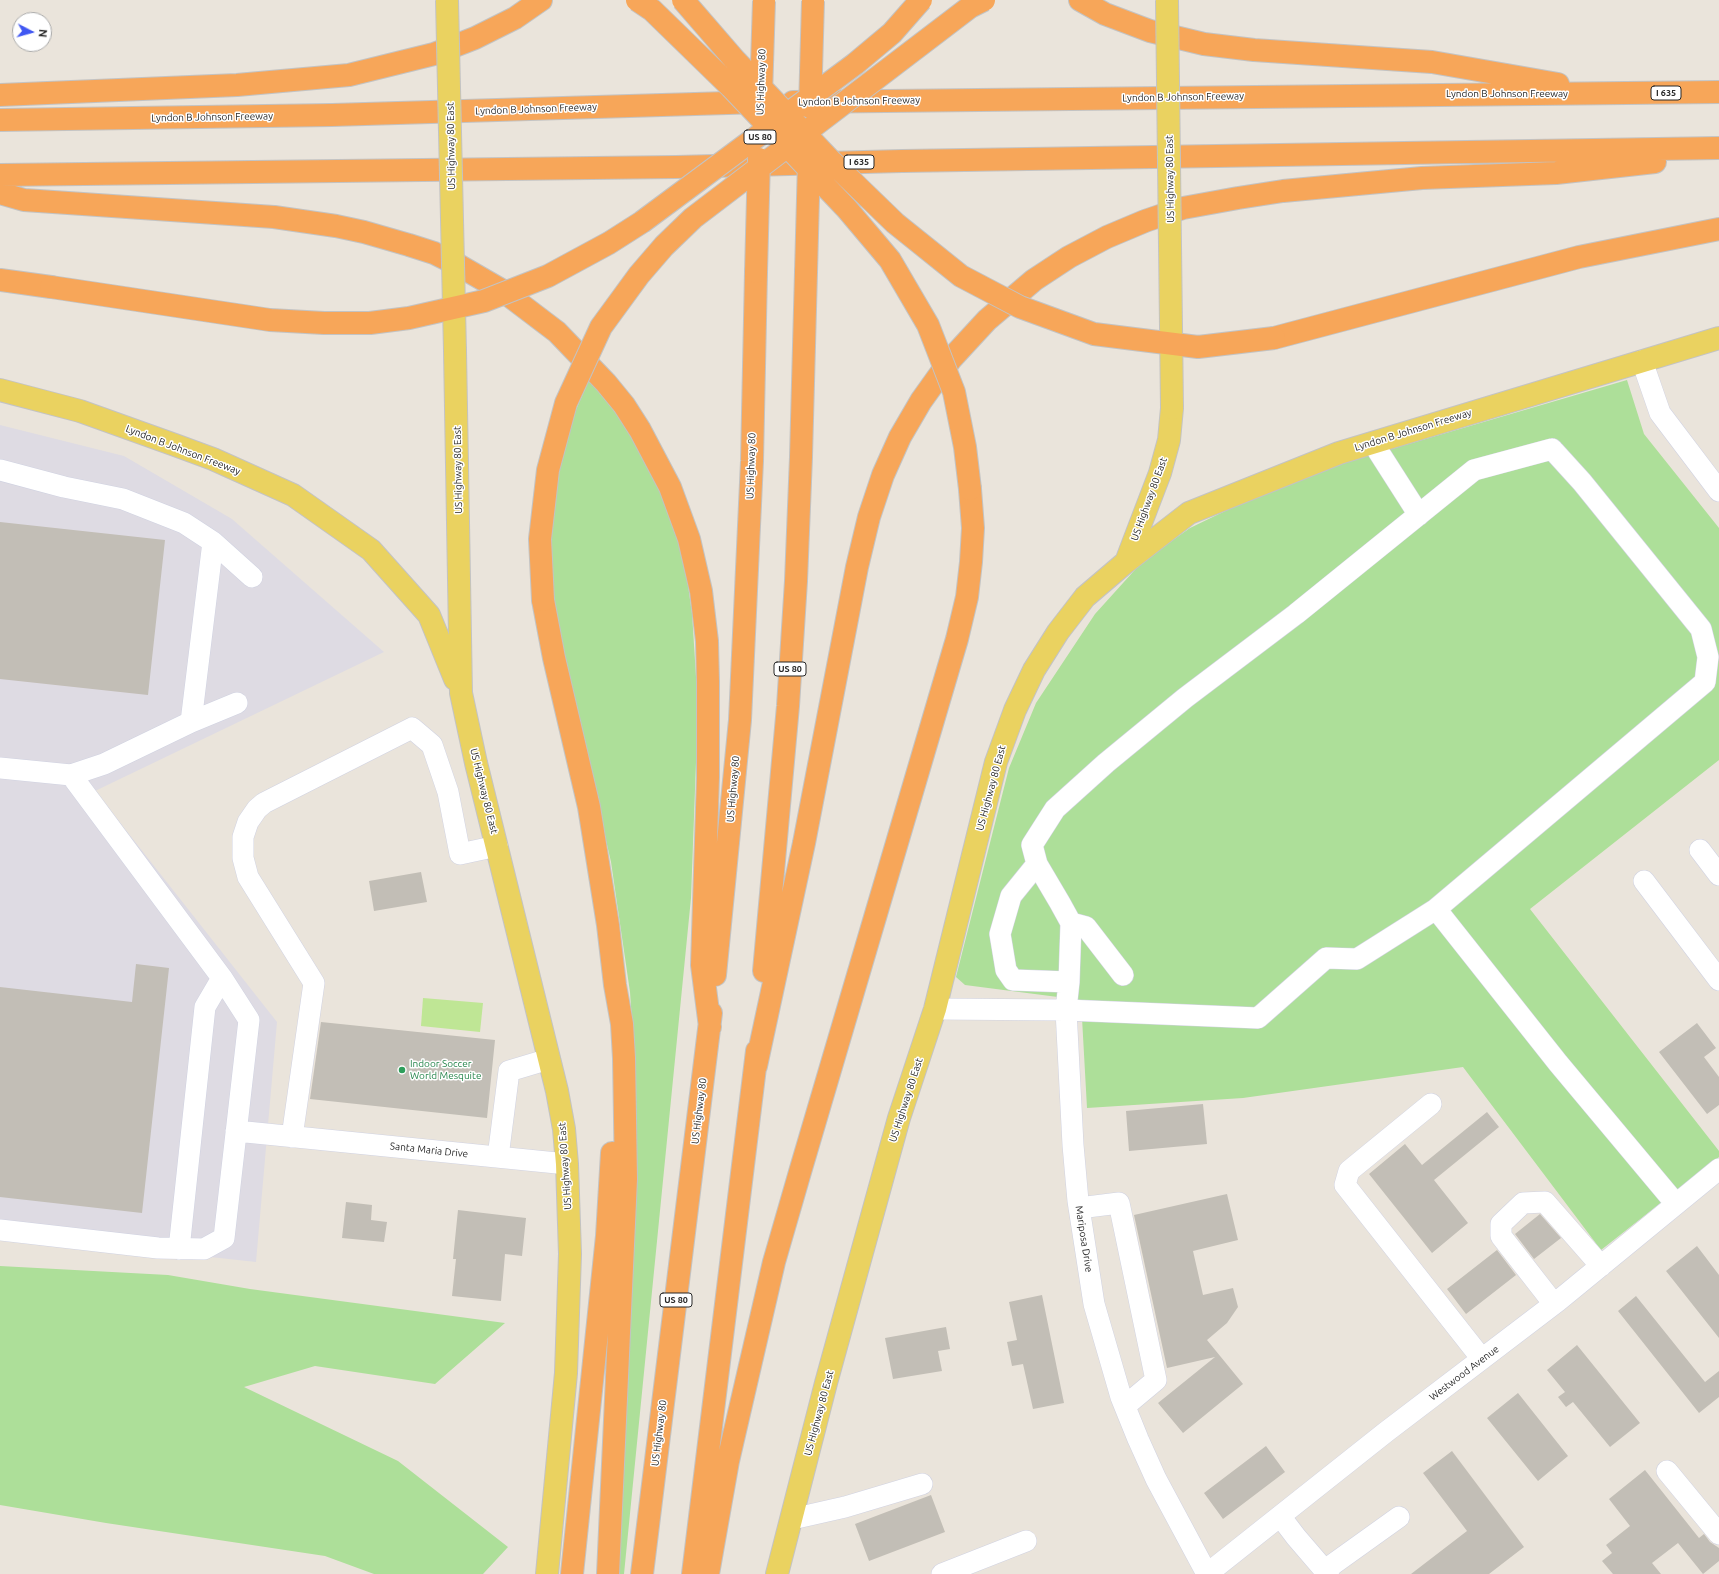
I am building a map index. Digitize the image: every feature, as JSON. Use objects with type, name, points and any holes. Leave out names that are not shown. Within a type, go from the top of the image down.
[{"type":"highway","points":[[0,95],[237,85],[349,74],[434,54],[482,34],[515,18],[542,0]]},
{"type":"highway","points":[[637,0],[652,10],[731,87],[847,209],[890,260],[928,325],[954,392],[965,447],[973,528],[967,597],[957,639],[774,1262],[728,1461],[708,1574]]},
{"type":"highway","points":[[683,0],[734,59],[832,162],[895,223],[960,276],[1020,307],[1094,334],[1198,347],[1274,338],[1579,257],[1719,229]]},
{"type":"highway","points":[[0,280],[270,320],[324,323],[370,323],[408,318],[484,301],[548,276],[609,243],[642,222],[855,64],[892,33],[921,0]]},
{"type":"highway","points":[[608,1574],[624,1250],[627,1142],[624,1058],[622,1024],[615,986],[607,918],[589,807],[542,600],[540,539],[548,470],[566,403],[601,327],[639,275],[664,246],[693,218],[970,7],[984,0]]},
{"type":"highway","points":[[1080,0],[1105,14],[1150,31],[1204,44],[1254,50],[1432,62],[1612,93]]},
{"type":"highway","name":"US Highway 80","points":[[642,1574],[710,1027],[740,720],[752,461],[764,1]]},
{"type":"highway","name":"US 80","points":[[693,1574],[756,1066],[778,823],[796,581],[801,457],[813,1]]},
{"type":"highway","name":"Lyndon B Johnson Freeway","points":[[0,120],[316,115],[689,104],[890,100],[1719,92]]},
{"type":"highway","name":"I 635","points":[[0,176],[1719,148]]},
{"type":"highway","points":[[756,1066],[800,858],[857,567],[869,517],[889,462],[900,437],[920,401],[951,359],[987,320],[1034,280],[1069,257],[1107,237],[1144,221],[1183,208],[1283,191],[1422,178],[1556,173],[1719,155]]},
{"type":"highway","points":[[0,193],[24,200],[274,217],[336,226],[389,239],[434,253],[458,264],[503,291],[556,332],[606,383],[640,430],[670,487],[689,539],[701,591],[707,641],[708,682],[708,777],[702,965],[710,1027]]},
{"type":"highway","points":[[572,1574],[610,1191],[613,1092],[612,1025],[615,986]]},
{"type":"main road","name":"US Highway 80 East","points":[[447,0],[461,693],[476,764],[549,1059],[564,1129],[567,1164],[570,1254],[566,1373],[547,1574]]},
{"type":"main road","name":"US Highway 80 East","points":[[777,1574],[828,1376],[899,1118],[936,1009],[996,762],[1015,710],[1034,670],[1058,632],[1085,597],[1126,562],[1160,473],[1169,440],[1172,408],[1167,0]]},
{"type":"main road","name":"Lyndon B Johnson Freeway","points":[[1126,562],[1189,513],[1340,452],[1719,338]]},
{"type":"main road","name":"Lyndon B Johnson Freeway","points":[[0,390],[80,411],[175,445],[213,459],[293,496],[372,550],[429,615],[461,693]]},
{"type":"street","points":[[1642,362],[1660,413],[1719,491]]},
{"type":"street","points":[[1373,443],[1419,515]]},
{"type":"street","points":[[936,1009],[1066,1010],[1258,1018],[1326,958],[1357,959],[1436,909],[1705,682],[1708,657],[1701,629],[1582,482],[1552,449],[1474,470],[1296,614],[1185,698],[1106,763],[1055,809],[1032,845],[1037,864],[1071,923],[1086,927],[1123,975]]},
{"type":"street","points":[[0,470],[64,487],[123,499],[184,523],[213,542],[252,577]]},
{"type":"street","points":[[191,722],[213,542]]},
{"type":"street","points":[[0,768],[71,775],[104,764],[191,722],[237,703]]},
{"type":"street","points":[[292,1137],[314,983],[248,877],[243,858],[243,837],[248,822],[257,809],[264,803],[412,728],[432,745],[448,792],[460,854],[497,846]]},
{"type":"street","points":[[0,1230],[158,1248],[179,1249],[204,1249],[224,1238],[249,1020],[222,978],[71,775]]},
{"type":"street","points":[[1700,850],[1719,875]]},
{"type":"street","points":[[1037,864],[1011,896],[1000,934],[1006,970],[1013,980],[1069,982]]},
{"type":"street","points":[[1644,881],[1719,980]]},
{"type":"street","points":[[1436,909],[1558,1063],[1676,1204]]},
{"type":"street","name":"Mariposa Drive","points":[[1071,923],[1069,982],[1066,1010],[1073,1145],[1079,1208],[1094,1304],[1125,1406],[1156,1480],[1207,1574]]},
{"type":"street","points":[[179,1249],[205,1008],[222,978]]},
{"type":"street","points":[[498,1157],[509,1071],[549,1059]]},
{"type":"street","points":[[1431,1104],[1349,1171],[1345,1185],[1482,1359]]},
{"type":"street","name":"Santa Maria Drive","points":[[236,1131],[567,1164]]},
{"type":"street","name":"Westwood Avenue","points":[[1207,1574],[1386,1432],[1554,1304],[1719,1169]]},
{"type":"street","points":[[1554,1304],[1501,1236],[1501,1224],[1524,1203],[1545,1202],[1601,1266]]},
{"type":"street","points":[[1079,1208],[1119,1203],[1156,1380],[1125,1406]]},
{"type":"street","points":[[1667,1471],[1719,1534]]},
{"type":"street","points":[[792,1519],[845,1507],[922,1484]]},
{"type":"street","points":[[1280,1516],[1326,1573],[1332,1565],[1399,1517]]},
{"type":"street","points":[[942,1574],[1026,1541]]},
{"type":"shaded area","points":[[0,425],[124,456],[232,519],[384,652],[95,791],[277,1022],[256,1262],[0,1234]]},
{"type":"green space","points":[[589,380],[624,423],[662,495],[684,558],[692,613],[698,708],[691,898],[624,1574],[618,1574],[637,1151],[634,1051],[630,992],[611,862],[553,609],[550,560],[551,520],[558,468],[571,421]]},
{"type":"green space","points":[[1627,380],[1644,434],[1719,528],[1719,760],[1530,909],[1719,1151],[1719,1157],[1601,1250],[1463,1067],[1243,1098],[1087,1108],[1081,1000],[965,985],[956,977],[1009,768],[1036,703],[1095,614],[1142,562],[1190,528],[1283,483],[1364,457]]},
{"type":"green space","points":[[423,998],[483,1003],[480,1032],[421,1026]]},
{"type":"green space","points":[[0,1266],[168,1275],[250,1289],[505,1323],[435,1384],[315,1366],[244,1387],[398,1461],[508,1547],[483,1574],[374,1574],[325,1556],[106,1523],[0,1505]]},
{"type":"building","points":[[0,522],[165,540],[148,695],[0,679]]},
{"type":"building","points":[[421,872],[427,902],[374,911],[369,881]]},
{"type":"building","points":[[136,964],[169,968],[142,1213],[0,1197],[0,987],[132,1002]]},
{"type":"building","name":"Indoor Soccer World Mesquite","points":[[321,1022],[495,1040],[487,1118],[310,1099]]},
{"type":"building","points":[[1697,1023],[1716,1048],[1704,1057],[1719,1077],[1719,1105],[1707,1114],[1659,1052]]},
{"type":"building","points":[[1203,1104],[1207,1144],[1129,1151],[1126,1111]]},
{"type":"building","points":[[1487,1112],[1499,1127],[1434,1180],[1468,1223],[1432,1253],[1369,1174],[1405,1144],[1422,1165]]},
{"type":"building","points":[[1227,1194],[1238,1240],[1193,1251],[1203,1295],[1233,1288],[1238,1307],[1227,1323],[1207,1340],[1243,1384],[1183,1433],[1158,1403],[1215,1357],[1167,1368],[1134,1215]]},
{"type":"building","points":[[346,1202],[372,1205],[371,1220],[387,1222],[384,1242],[342,1238]]},
{"type":"building","points":[[458,1210],[526,1218],[522,1256],[505,1254],[501,1301],[452,1296],[456,1259],[453,1259]]},
{"type":"building","points":[[1540,1214],[1561,1238],[1534,1259],[1515,1234]]},
{"type":"building","points":[[1697,1246],[1719,1275],[1719,1338],[1666,1271]]},
{"type":"building","points":[[1497,1250],[1516,1275],[1466,1314],[1447,1289]]},
{"type":"building","points":[[1042,1295],[1064,1403],[1033,1409],[1023,1364],[1012,1366],[1007,1342],[1017,1340],[1009,1302]]},
{"type":"building","points":[[1636,1296],[1705,1382],[1719,1371],[1719,1397],[1699,1413],[1618,1311]]},
{"type":"building","points":[[946,1327],[950,1349],[938,1351],[942,1371],[893,1379],[885,1338]]},
{"type":"building","points":[[1577,1345],[1640,1423],[1610,1447],[1573,1402],[1566,1407],[1558,1397],[1565,1392],[1547,1370]]},
{"type":"building","points":[[1518,1393],[1568,1456],[1538,1481],[1487,1418]]},
{"type":"building","points":[[1266,1446],[1285,1472],[1223,1519],[1204,1493]]},
{"type":"building","points":[[1452,1451],[1524,1547],[1489,1574],[1411,1574],[1467,1531],[1423,1473]]},
{"type":"building","points":[[1645,1470],[1699,1538],[1704,1534],[1710,1542],[1719,1548],[1719,1561],[1703,1574],[1678,1543],[1652,1563],[1661,1574],[1613,1574],[1602,1561],[1612,1553],[1606,1545],[1630,1526],[1609,1499]]},
{"type":"building","points":[[931,1495],[945,1532],[869,1561],[855,1524]]},
{"type":"place","name":"Indoor Soccer World Mesquite","points":[[402,1070]]}]
